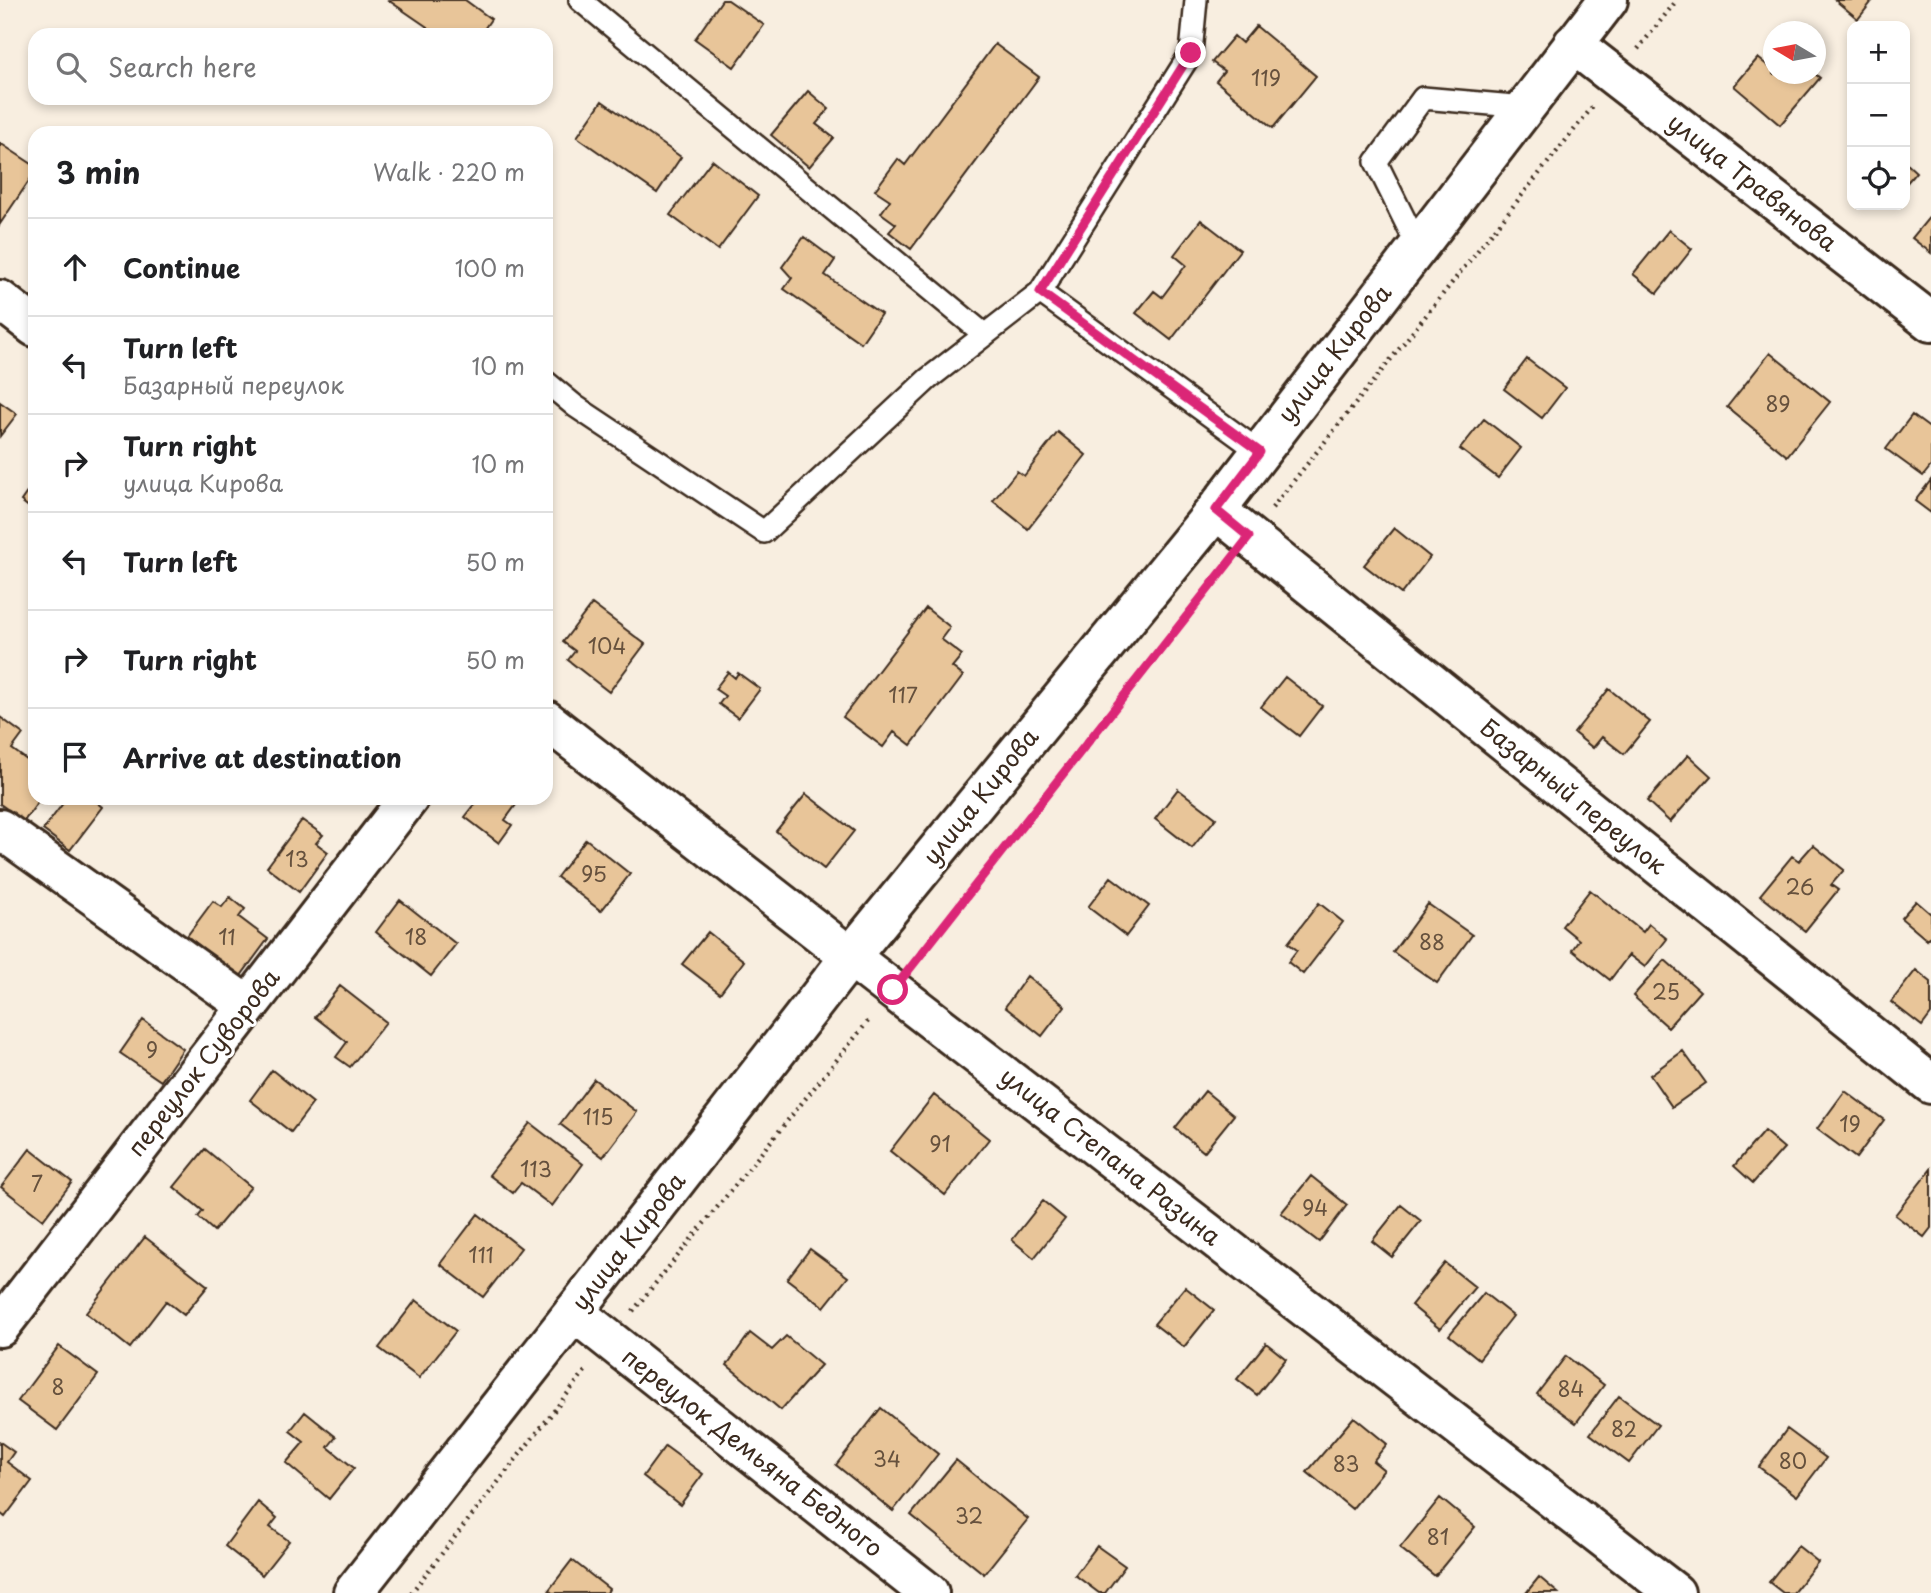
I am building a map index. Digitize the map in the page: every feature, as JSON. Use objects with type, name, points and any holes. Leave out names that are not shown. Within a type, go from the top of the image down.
[{"type":"street","name":"улица Кирова","points":[[354,1593],[850,957],[1216,510],[1608,0]]},
{"type":"street","name":"улица Травянова","points":[[1573,44],[1931,321]]},
{"type":"street","points":[[0,300],[28,322]]},
{"type":"street","name":"Базарный переулок","points":[[1216,510],[1931,1084]]},
{"type":"street","name":"улица Степана Разина","points":[[553,724],[1675,1593]]},
{"type":"street","name":"переулок Суворова","points":[[0,1327],[404,805]]},
{"type":"street","points":[[0,829],[248,1006]]},
{"type":"street","name":"переулок Демьяна Бедного","points":[[575,1312],[929,1593]]},
{"type":"lane","points":[[580,0],[985,335]]},
{"type":"lane","points":[[553,388],[575,407],[764,532],[928,379],[1040,292],[1191,53],[1196,0]]},
{"type":"lane","points":[[1418,247],[1376,162],[1423,98],[1525,107]]},
{"type":"lane","points":[[1040,292],[1260,452]]},
{"type":"path","points":[[411,1593],[610,1340],[893,990],[1249,537],[1677,0]]},
{"type":"building","points":[[388,0],[465,0],[491,19],[485,28],[429,28]]},
{"type":"building","points":[[722,0],[728,0],[764,25],[734,67],[695,39]]},
{"type":"building","points":[[1835,0],[1873,0],[1858,19]]},
{"type":"building","points":[[1256,26],[1316,76],[1273,128],[1216,81],[1224,71],[1212,62],[1234,36],[1242,43]]},
{"type":"building","points":[[995,44],[1039,77],[911,249],[889,232],[896,224],[881,213],[890,200],[875,190],[898,159],[905,165]]},
{"type":"building","points":[[1758,58],[1763,62],[1763,84],[1815,84],[1780,125],[1734,86]]},
{"type":"building","points":[[808,91],[829,109],[816,124],[834,138],[809,167],[771,135]]},
{"type":"building","points":[[602,101],[681,157],[657,193],[577,137]]},
{"type":"building","points":[[0,143],[28,161],[28,182],[0,224]]},
{"type":"building","points":[[712,160],[758,196],[718,250],[670,215]]},
{"type":"building","points":[[1910,167],[1916,172],[1910,179]]},
{"type":"building","points":[[1931,215],[1931,253],[1912,238]]},
{"type":"building","points":[[1201,220],[1240,250],[1171,340],[1136,313],[1154,291],[1162,297],[1186,265],[1174,255]]},
{"type":"building","points":[[1669,230],[1692,249],[1657,293],[1633,274]]},
{"type":"building","points":[[804,237],[835,260],[825,275],[881,314],[861,343],[784,289],[792,278],[782,267]]},
{"type":"building","points":[[1770,353],[1830,402],[1787,456],[1727,407]]},
{"type":"building","points":[[1527,359],[1565,388],[1542,418],[1504,389]]},
{"type":"building","points":[[0,402],[17,414],[0,436]]},
{"type":"building","points":[[1912,415],[1931,429],[1931,466],[1923,476],[1886,449]]},
{"type":"building","points":[[1484,419],[1521,448],[1498,478],[1460,449]]},
{"type":"building","points":[[1058,432],[1086,455],[1028,529],[993,501],[1017,471],[1024,476]]},
{"type":"building","points":[[1931,480],[1931,513],[1915,501]]},
{"type":"building","points":[[28,491],[28,506],[21,501]]},
{"type":"building","points":[[1394,528],[1430,557],[1401,594],[1364,565]]},
{"type":"building","points":[[592,604],[645,644],[609,692],[568,660],[575,651],[563,642]]},
{"type":"building","points":[[926,608],[950,627],[941,639],[962,655],[952,667],[963,676],[911,745],[894,732],[883,747],[843,717]]},
{"type":"building","points":[[728,672],[735,678],[738,673],[760,689],[738,718],[719,704],[725,696],[715,689]]},
{"type":"building","points":[[1285,677],[1322,706],[1299,736],[1261,707]]},
{"type":"building","points":[[1609,689],[1650,722],[1624,754],[1602,737],[1593,748],[1574,733]]},
{"type":"building","points":[[0,717],[23,734],[12,749],[28,761],[28,805],[36,805],[24,821],[0,804]]},
{"type":"building","points":[[1688,755],[1711,776],[1670,822],[1647,801]]},
{"type":"building","points":[[1178,789],[1216,818],[1192,848],[1155,819]]},
{"type":"building","points":[[806,794],[854,831],[824,869],[776,831]]},
{"type":"building","points":[[62,805],[103,807],[70,850],[43,830]]},
{"type":"building","points":[[474,805],[516,805],[505,820],[512,825],[499,843],[465,817]]},
{"type":"building","points":[[302,820],[323,835],[316,843],[328,852],[299,892],[267,867]]},
{"type":"building","points":[[586,839],[630,874],[601,911],[557,877]]},
{"type":"building","points":[[1813,845],[1844,870],[1831,885],[1838,890],[1805,931],[1760,895],[1792,856],[1799,861]]},
{"type":"building","points":[[1111,877],[1149,906],[1126,936],[1088,907]]},
{"type":"building","points":[[1590,890],[1643,932],[1649,924],[1667,939],[1645,967],[1629,955],[1610,980],[1572,950],[1579,940],[1562,926]]},
{"type":"building","points":[[230,897],[245,909],[239,917],[268,939],[240,977],[187,936],[213,901],[222,907]]},
{"type":"building","points":[[400,900],[456,944],[431,976],[376,932]]},
{"type":"building","points":[[1916,901],[1931,914],[1931,935],[1927,940],[1901,918]]},
{"type":"building","points":[[1319,903],[1343,922],[1303,974],[1288,962],[1297,950],[1288,943]]},
{"type":"building","points":[[1428,904],[1472,935],[1437,983],[1393,952]]},
{"type":"building","points":[[708,932],[744,961],[720,993],[682,964]]},
{"type":"building","points":[[1665,960],[1700,991],[1668,1027],[1633,996]]},
{"type":"building","points":[[1916,970],[1931,982],[1931,1014],[1922,1026],[1891,1002]]},
{"type":"building","points":[[1027,976],[1065,1006],[1042,1036],[1005,1007]]},
{"type":"building","points":[[340,986],[386,1022],[350,1067],[336,1057],[347,1042],[315,1017]]},
{"type":"building","points":[[143,1020],[183,1049],[161,1081],[120,1053]]},
{"type":"building","points":[[1683,1051],[1706,1083],[1672,1107],[1650,1075]]},
{"type":"building","points":[[272,1070],[313,1103],[291,1132],[250,1100]]},
{"type":"building","points":[[594,1079],[637,1112],[603,1157],[560,1124]]},
{"type":"building","points":[[1205,1091],[1234,1115],[1204,1152],[1175,1128]]},
{"type":"building","points":[[1845,1091],[1884,1120],[1856,1158],[1817,1129]]},
{"type":"building","points":[[934,1095],[989,1139],[945,1195],[890,1151]]},
{"type":"building","points":[[530,1123],[583,1164],[552,1206],[521,1183],[513,1193],[489,1175]]},
{"type":"building","points":[[1764,1131],[1784,1148],[1753,1183],[1734,1166]]},
{"type":"building","points":[[30,1149],[72,1182],[43,1220],[1,1187]]},
{"type":"building","points":[[205,1149],[251,1187],[214,1231],[198,1217],[203,1211],[174,1187]]},
{"type":"building","points":[[1931,1169],[1931,1228],[1924,1237],[1895,1215]]},
{"type":"building","points":[[1311,1176],[1347,1205],[1319,1242],[1281,1213]]},
{"type":"building","points":[[1043,1201],[1065,1219],[1034,1258],[1012,1240]]},
{"type":"building","points":[[1401,1205],[1421,1221],[1392,1257],[1372,1241]]},
{"type":"building","points":[[478,1214],[521,1248],[483,1297],[440,1264]]},
{"type":"building","points":[[145,1237],[208,1286],[184,1315],[166,1301],[130,1348],[86,1313]]},
{"type":"building","points":[[810,1249],[848,1277],[824,1307],[787,1279]]},
{"type":"building","points":[[1445,1263],[1475,1287],[1440,1329],[1411,1305]]},
{"type":"building","points":[[1185,1287],[1214,1310],[1184,1347],[1154,1324]]},
{"type":"building","points":[[1484,1293],[1513,1316],[1479,1359],[1449,1335]]},
{"type":"building","points":[[416,1300],[456,1331],[419,1378],[379,1348]]},
{"type":"building","points":[[750,1333],[772,1350],[786,1336],[821,1365],[781,1410],[727,1365]]},
{"type":"building","points":[[1266,1343],[1286,1359],[1257,1395],[1237,1379]]},
{"type":"building","points":[[59,1346],[98,1375],[57,1430],[18,1401]]},
{"type":"building","points":[[1566,1356],[1604,1385],[1576,1423],[1537,1394]]},
{"type":"building","points":[[1619,1396],[1658,1425],[1629,1463],[1590,1434]]},
{"type":"building","points":[[881,1408],[938,1454],[893,1511],[836,1465]]},
{"type":"building","points":[[305,1412],[336,1437],[328,1447],[354,1468],[329,1499],[286,1463],[304,1442],[290,1431]]},
{"type":"building","points":[[1354,1417],[1387,1444],[1373,1461],[1384,1470],[1352,1509],[1307,1472]]},
{"type":"building","points":[[1787,1429],[1826,1458],[1797,1496],[1759,1467]]},
{"type":"building","points":[[0,1442],[14,1452],[7,1462],[32,1481],[5,1517],[0,1513]]},
{"type":"building","points":[[665,1446],[703,1474],[680,1505],[643,1476]]},
{"type":"building","points":[[956,1460],[1028,1519],[984,1574],[911,1515]]},
{"type":"building","points":[[1440,1498],[1475,1527],[1435,1576],[1400,1548]]},
{"type":"building","points":[[258,1502],[277,1518],[270,1527],[289,1541],[262,1575],[225,1546]]},
{"type":"building","points":[[1097,1546],[1125,1566],[1105,1593],[1099,1593],[1075,1575]]},
{"type":"building","points":[[1798,1546],[1818,1562],[1793,1593],[1783,1593],[1769,1582]]},
{"type":"building","points":[[572,1560],[609,1589],[607,1593],[552,1593],[549,1590]]},
{"type":"building","points":[[1539,1577],[1558,1593],[1526,1593]]},
{"type":"route","points":[[893,990],[1249,537],[1216,510],[1260,452],[1040,292],[1191,53]]}]
